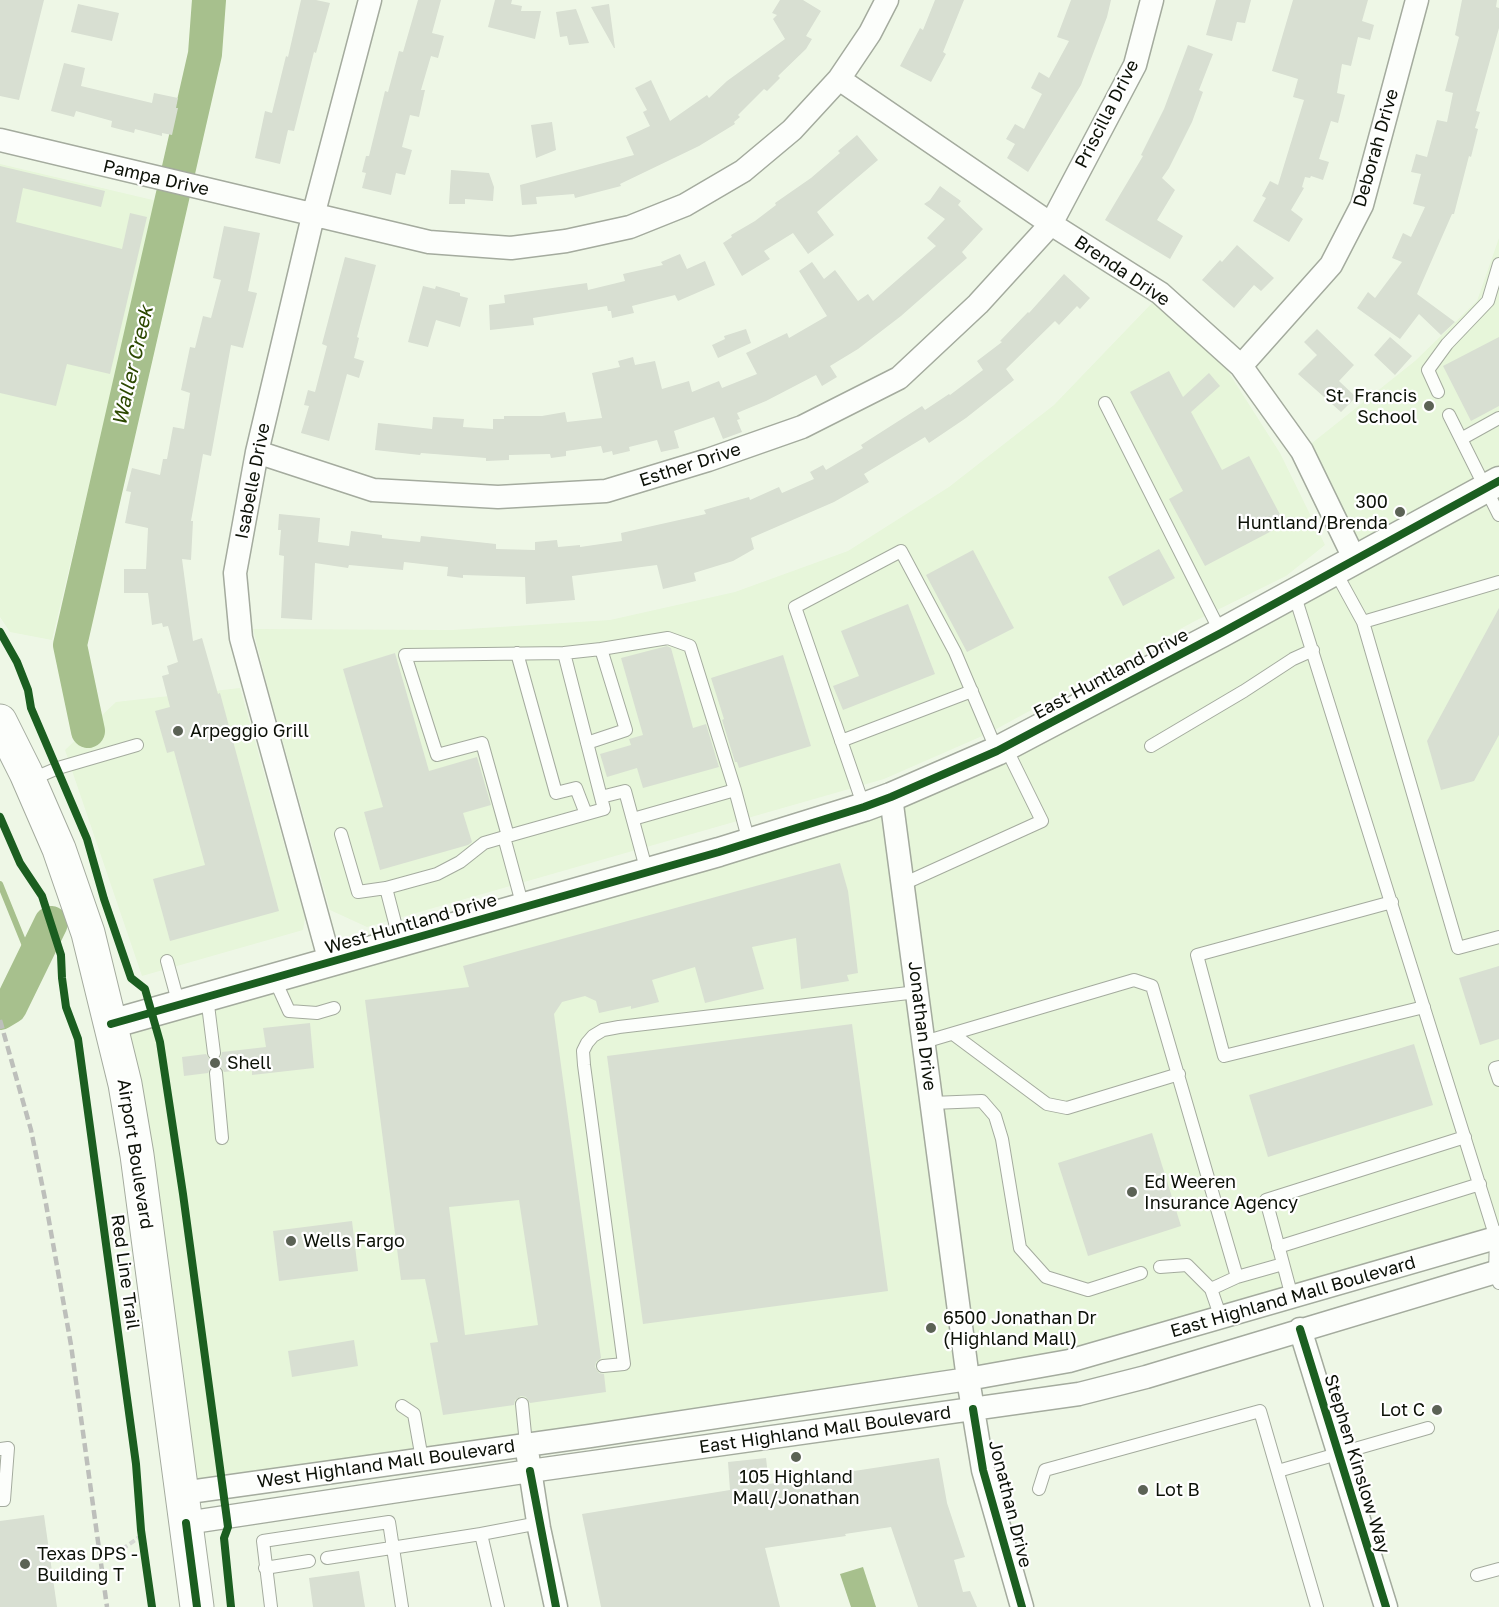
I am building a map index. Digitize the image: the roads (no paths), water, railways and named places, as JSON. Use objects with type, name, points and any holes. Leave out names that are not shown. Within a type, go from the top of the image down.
[{"type":"main road","name":"Airport Boulevard","points":[[0,720],[59,849],[88,933],[125,1084],[137,1155],[197,1607]]},
{"type":"street","name":"Isabelle Drive","points":[[330,962],[239,629],[235,573],[257,452],[313,216],[370,0]]},
{"type":"street","name":"Pampa Drive","points":[[0,140],[429,242],[511,248],[566,241],[630,226],[685,204],[743,171],[792,130],[839,79],[870,33],[887,0]]},
{"type":"street","name":"Priscilla Drive","points":[[1051,224],[1134,65],[1152,0]]},
{"type":"street","name":"Deborah Drive","points":[[1241,366],[1331,266],[1362,205],[1417,0]]},
{"type":"street","name":"Brenda Drive","points":[[839,79],[1051,224],[1160,293],[1241,366],[1302,451],[1345,565]]},
{"type":"street","name":"Esther Drive","points":[[257,452],[373,490],[498,497],[606,491],[708,460],[802,427],[899,378],[978,304],[1051,224]]},
{"type":"street","name":"East Huntland Drive","points":[[719,852],[864,807],[1001,748],[1221,633],[1492,485]]},
{"type":"street","name":"Jonathan Drive","points":[[891,797],[982,1470],[1022,1607]]},
{"type":"street","name":"West Huntland Drive","points":[[111,1024],[719,852]]},
{"type":"street","name":"East Highland Mall Boulevard","points":[[590,1436],[1068,1361],[1498,1238]]},
{"type":"street","name":"East Highland Mall Boulevard","points":[[530,1471],[1088,1392],[1146,1377],[1300,1329],[1498,1275]]},
{"type":"street","name":"Stephen Kinslow Way","points":[[1300,1329],[1386,1607]]},
{"type":"street","name":"West Highland Mall Boulevard","points":[[184,1508],[422,1459],[590,1436]]},
{"type":"street","points":[[526,1444],[538,1523],[556,1607]]},
{"type":"street","name":"West Highland Mall Boulevard","points":[[184,1508],[530,1471]]},
{"type":"lane","points":[[1438,392],[1428,370],[1447,344],[1488,301],[1499,264]]},
{"type":"lane","points":[[1105,403],[1221,633]]},
{"type":"lane","points":[[1449,415],[1461,439],[1492,485],[1499,515]]},
{"type":"lane","points":[[1461,439],[1499,418]]},
{"type":"lane","points":[[864,807],[795,607],[901,551],[955,652],[1001,748],[1042,820],[903,884]]},
{"type":"lane","points":[[1345,565],[1458,948],[1499,937]]},
{"type":"lane","points":[[1363,622],[1499,582]]},
{"type":"lane","points":[[1294,593],[1498,1238],[1498,1275]]},
{"type":"lane","points":[[523,908],[482,743],[437,755],[405,655],[564,653],[668,638],[690,646],[749,842]]},
{"type":"lane","points":[[586,743],[626,730],[601,649]]},
{"type":"lane","points":[[1151,746],[1215,709],[1293,658],[1313,650]]},
{"type":"lane","points":[[517,653],[556,793],[576,788],[586,814]]},
{"type":"lane","points":[[341,834],[357,892],[386,888],[437,874],[460,862],[484,843],[604,809],[564,653]]},
{"type":"lane","points":[[842,741],[972,691]]},
{"type":"lane","points":[[29,780],[58,768],[137,745]]},
{"type":"lane","points":[[601,797],[625,790],[647,872]]},
{"type":"lane","points":[[633,819],[735,790]]},
{"type":"lane","points":[[386,888],[400,943]]},
{"type":"lane","points":[[1392,902],[1197,955],[1224,1056],[1424,1007]]},
{"type":"lane","points":[[167,961],[179,1005]]},
{"type":"lane","points":[[274,978],[289,1011],[317,1014],[334,1008]]},
{"type":"lane","points":[[924,1042],[1134,980],[1152,986],[1237,1277]]},
{"type":"lane","points":[[603,1366],[624,1364],[584,1065],[583,1051],[587,1043],[603,1030],[619,1027],[917,992]]},
{"type":"lane","points":[[207,997],[214,1053]]},
{"type":"lane","points":[[953,1034],[1047,1104],[1067,1108],[1179,1074]]},
{"type":"lane","points":[[1499,1067],[1496,1068],[1499,1080]]},
{"type":"lane","points":[[216,1072],[222,1138]]},
{"type":"lane","points":[[932,1103],[982,1101],[995,1116],[1002,1139],[1020,1248],[1046,1277],[1088,1290],[1140,1273]]},
{"type":"lane","points":[[1292,1297],[1266,1200],[1465,1137]]},
{"type":"lane","points":[[1278,1247],[1480,1184]]},
{"type":"lane","points":[[1160,1267],[1187,1264],[1211,1289],[1221,1318]]},
{"type":"lane","points":[[1211,1289],[1237,1277],[1283,1264]]},
{"type":"lane","points":[[522,1404],[526,1444]]},
{"type":"lane","points":[[402,1406],[414,1414],[422,1459]]},
{"type":"lane","points":[[1039,1489],[1045,1470],[1260,1411],[1314,1606]]},
{"type":"lane","points":[[1278,1471],[1428,1428]]},
{"type":"lane","points":[[0,1449],[8,1448],[4,1500],[0,1500]]},
{"type":"lane","points":[[271,1607],[263,1541],[389,1522],[402,1607]]},
{"type":"lane","points":[[327,1558],[538,1523]]},
{"type":"lane","points":[[481,1534],[498,1607]]},
{"type":"lane","points":[[265,1568],[309,1561]]},
{"type":"lane","points":[[1477,1575],[1499,1569]]},
{"type":"waterway","name":"Waller Creek","points":[[88,731],[70,645],[205,54],[209,0]]},
{"type":"waterway","points":[[0,884],[32,963]]},
{"type":"waterway","name":"Waller Creek","points":[[0,1013],[10,1007],[51,923]]},
{"type":"railway","points":[[0,1020],[31,1130],[46,1204],[71,1345],[107,1607]]},
{"type":"place","name":"St. Francis School","points":[[1429,406]]},
{"type":"place","name":"300 Huntland/Brenda","points":[[1400,512]]},
{"type":"place","name":"Arpeggio Grill","points":[[178,731]]},
{"type":"place","name":"Shell","points":[[215,1063]]},
{"type":"place","name":"Ed Weeren Insurance Agency","points":[[1132,1192]]},
{"type":"place","name":"Wells Fargo","points":[[291,1241]]},
{"type":"place","name":"6500 Jonathan Dr (Highland Mall)","points":[[931,1328]]},
{"type":"place","name":"Lot C","points":[[1437,1410]]},
{"type":"place","name":"105 Highland Mall/Jonathan","points":[[796,1457]]},
{"type":"place","name":"Lot B","points":[[1143,1490]]},
{"type":"place","name":"Texas DPS - Building T","points":[[25,1564]]}]
